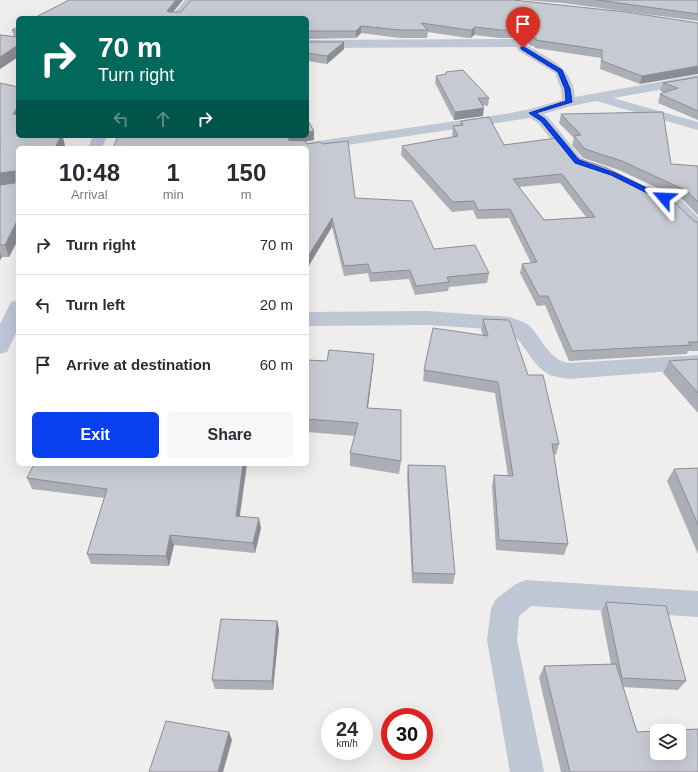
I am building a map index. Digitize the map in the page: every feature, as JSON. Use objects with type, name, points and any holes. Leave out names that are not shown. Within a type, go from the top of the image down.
[{"type":"main road","points":[[178,16],[191,0]]},
{"type":"main road","points":[[0,347],[16,314]]},
{"type":"street","points":[[309,44],[519,43],[523,48],[560,71],[568,89],[569,102]]},
{"type":"street","points":[[309,146],[532,113],[569,102],[698,79]]},
{"type":"street","points":[[596,97],[698,126]]},
{"type":"street","points":[[532,113],[543,120],[577,162],[613,174]]},
{"type":"street","points":[[634,184],[676,204],[698,226]]},
{"type":"street","points":[[309,319],[427,318],[509,324],[520,329],[539,354],[557,369],[568,371],[698,362]]},
{"type":"street","points":[[528,772],[502,640],[505,609],[526,593],[696,610]]},
{"type":"building","points":[[69,0],[176,0],[167,11],[181,12],[191,0],[513,0],[626,12],[698,23],[698,66],[642,76],[602,61],[602,50],[536,40],[536,38],[533,38],[521,30],[501,30],[475,27],[472,30],[469,30],[421,23],[428,30],[400,30],[361,26],[356,31],[309,31],[309,16],[38,16]]},
{"type":"building","points":[[597,0],[698,0],[698,14]]},
{"type":"building","points":[[0,35],[16,37],[16,46],[0,57]]},
{"type":"building","points":[[309,42],[344,42],[327,56],[309,53]]},
{"type":"building","points":[[463,70],[489,98],[478,98],[484,108],[455,112],[436,76],[446,74],[446,72]]},
{"type":"building","points":[[698,77],[698,111],[660,94],[678,88],[663,83]]},
{"type":"building","points":[[0,83],[16,87],[16,109],[13,114],[16,115],[16,138],[60,138],[56,146],[16,146],[16,223],[5,245],[0,245],[0,185],[15,183],[15,171],[0,173]]},
{"type":"building","points":[[663,112],[671,164],[698,166],[698,202],[687,191],[622,161],[585,149],[574,136],[581,135],[561,114]]},
{"type":"building","points":[[489,117],[504,145],[557,138],[574,157],[609,169],[673,201],[695,222],[698,222],[698,342],[688,342],[691,345],[572,351],[548,296],[539,296],[522,264],[537,262],[510,209],[478,210],[474,201],[453,202],[402,146],[458,136],[453,126],[463,125],[461,121]],"holes":[[[562,174],[595,217],[544,220],[513,179]]]},
{"type":"building","points":[[309,122],[314,131],[309,132]]},
{"type":"building","points":[[117,138],[290,138],[288,140],[305,141],[307,144],[348,141],[355,198],[412,201],[434,249],[475,245],[489,273],[447,277],[449,282],[416,286],[410,270],[371,273],[368,264],[344,266],[332,218],[309,255],[309,146],[114,146]]},
{"type":"building","points":[[483,319],[508,320],[528,375],[543,375],[559,444],[552,444],[568,544],[499,540],[494,475],[513,476],[498,382],[424,370],[433,328],[488,336]]},
{"type":"building","points":[[329,350],[374,354],[367,408],[401,410],[401,461],[350,453],[358,423],[309,419],[309,360],[327,361]]},
{"type":"building","points":[[698,359],[698,393],[669,361]]},
{"type":"building","points":[[408,465],[445,466],[455,574],[413,573]]},
{"type":"building","points":[[33,466],[243,466],[236,516],[259,518],[253,543],[170,535],[166,556],[87,554],[107,489],[27,478]]},
{"type":"building","points":[[698,468],[698,525],[674,469]]},
{"type":"building","points":[[606,602],[666,606],[686,681],[622,678]]},
{"type":"building","points":[[221,619],[277,621],[272,681],[212,680]]},
{"type":"building","points":[[616,664],[637,732],[650,731],[650,760],[686,760],[686,730],[698,729],[698,772],[570,772],[544,666]]},
{"type":"building","points":[[166,721],[229,732],[218,772],[149,772]]},
{"type":"route","points":[[523,48],[560,71],[568,89],[569,102],[532,113],[543,120],[577,162],[613,174],[664,198]]}]
